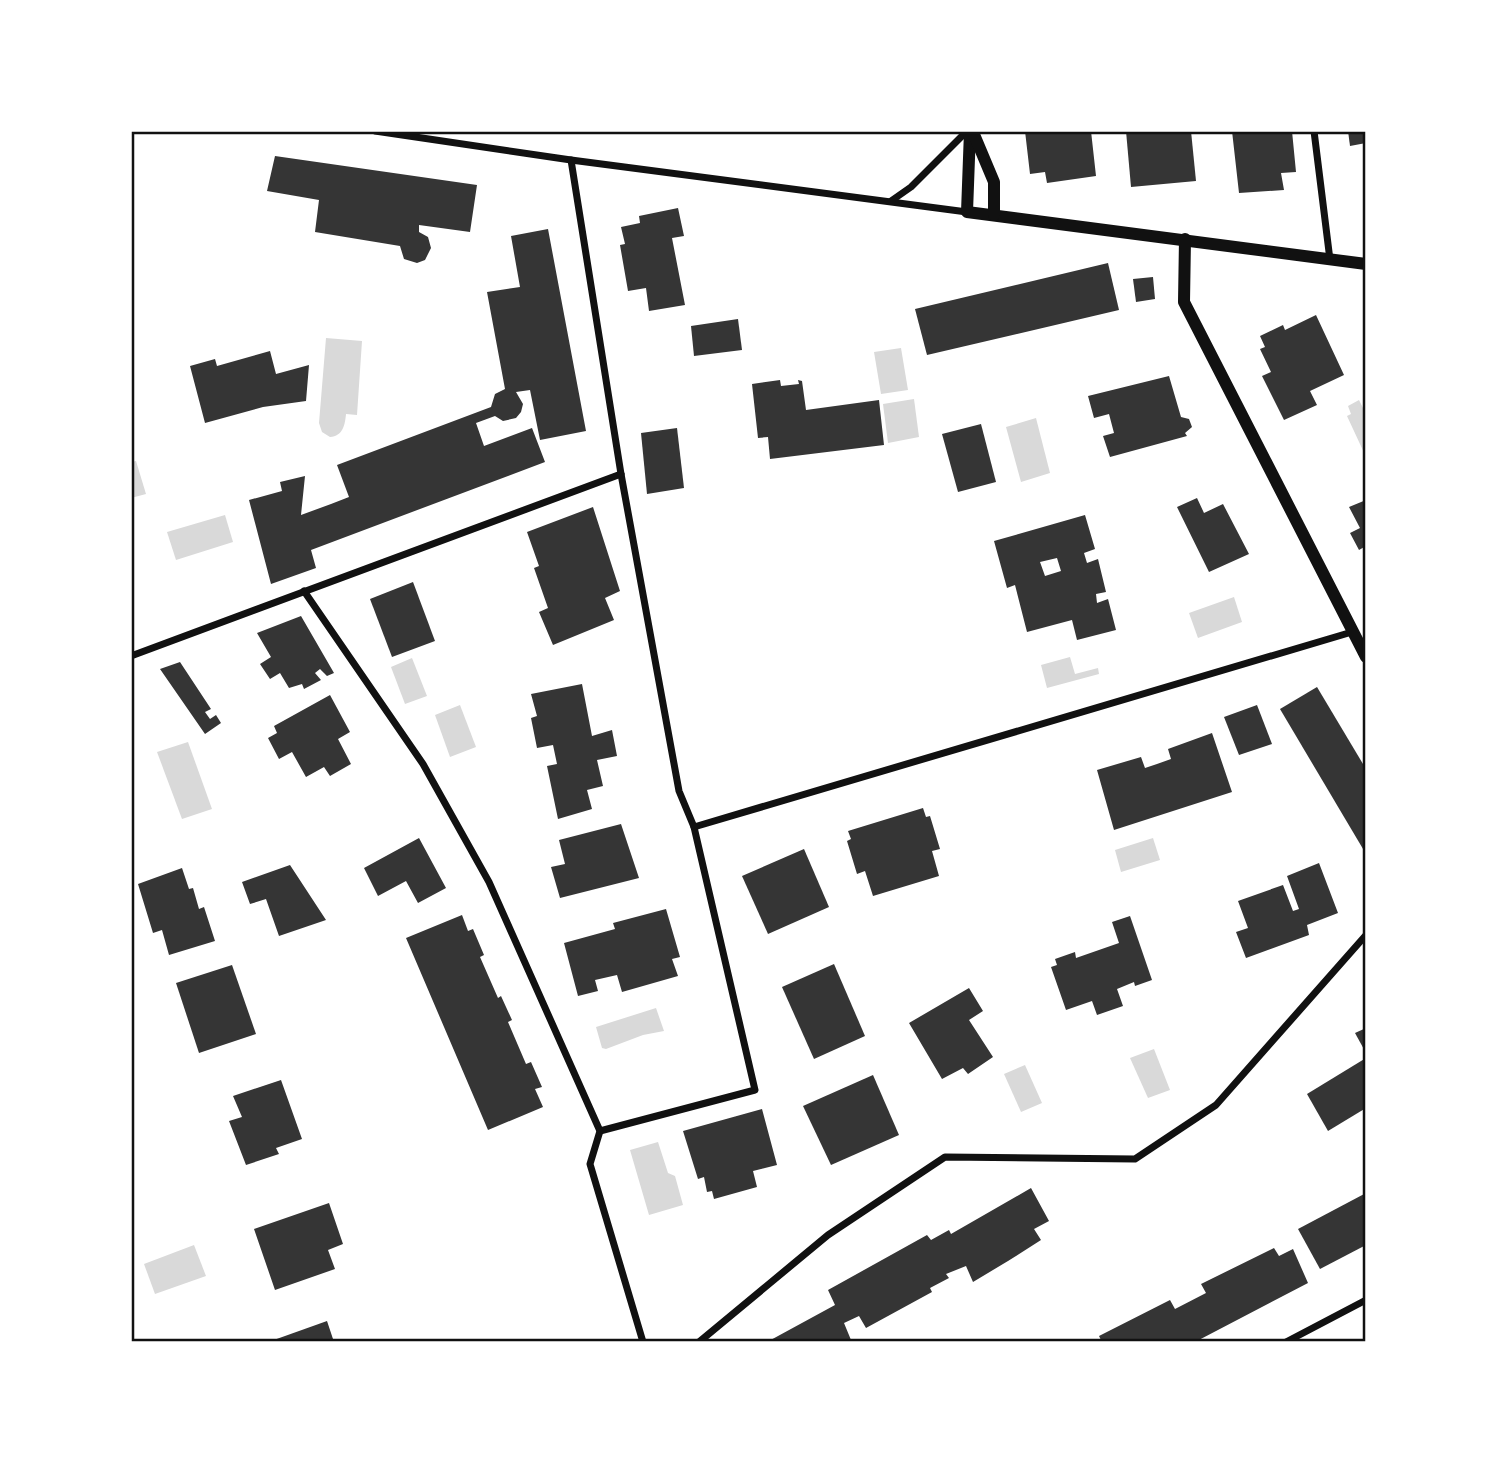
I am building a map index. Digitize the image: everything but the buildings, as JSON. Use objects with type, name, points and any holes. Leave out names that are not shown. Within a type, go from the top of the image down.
[{"type":"street","points":[[375,131],[421,134],[571,160],[1366,264]]},
{"type":"street","points":[[890,202],[911,187],[970,131]]},
{"type":"street","points":[[967,212],[970,131]]},
{"type":"street","points":[[970,131],[994,182],[994,215]]},
{"type":"street","points":[[1314,131],[1330,260]]},
{"type":"street","points":[[571,160],[621,474],[679,791],[694,827],[755,1090],[600,1131]]},
{"type":"street","points":[[1185,239],[1184,302],[1366,657]]},
{"type":"street","points":[[131,656],[621,474]]},
{"type":"street","points":[[304,591],[423,764],[489,882],[600,1131],[590,1164],[643,1342]]},
{"type":"street","points":[[694,827],[1352,632]]},
{"type":"street","points":[[701,1341],[828,1235],[945,1157],[1135,1159],[1216,1105],[1366,935]]},
{"type":"street","points":[[1286,1342],[1366,1300]]},
{"type":"shaded area","points":[[326,338],[362,341],[357,415],[346,414],[341,432],[330,437],[322,432],[319,423]]},
{"type":"shaded area","points":[[901,348],[908,390],[881,394],[874,352]]},
{"type":"shaded area","points":[[914,399],[919,437],[888,443],[883,404]]},
{"type":"shaded area","points":[[1359,400],[1363,408],[1366,407],[1366,457],[1347,416],[1351,414],[1348,406]]},
{"type":"shaded area","points":[[1036,418],[1050,473],[1021,482],[1006,427]]},
{"type":"shaded area","points":[[136,461],[146,494],[131,498],[131,462]]},
{"type":"shaded area","points":[[225,515],[233,542],[176,560],[167,532]]},
{"type":"shaded area","points":[[1234,597],[1242,622],[1198,638],[1189,613]]},
{"type":"shaded area","points":[[1070,657],[1075,674],[1098,668],[1099,674],[1047,688],[1041,665]]},
{"type":"shaded area","points":[[412,658],[427,696],[405,704],[391,667]]},
{"type":"shaded area","points":[[460,705],[476,747],[450,757],[435,715]]},
{"type":"shaded area","points":[[188,742],[212,809],[182,819],[157,752]]},
{"type":"shaded area","points":[[1153,838],[1160,860],[1121,872],[1115,850]]},
{"type":"shaded area","points":[[656,1008],[664,1031],[602,1048],[596,1027]]},
{"type":"shaded area","points":[[1154,1049],[1170,1090],[1148,1098],[1130,1058]]},
{"type":"shaded area","points":[[1025,1065],[1042,1103],[1021,1112],[1004,1074]]},
{"type":"shaded area","points":[[658,1142],[668,1173],[675,1176],[683,1205],[649,1215],[630,1150]]},
{"type":"shaded area","points":[[194,1245],[206,1276],[155,1294],[144,1264]]}]
